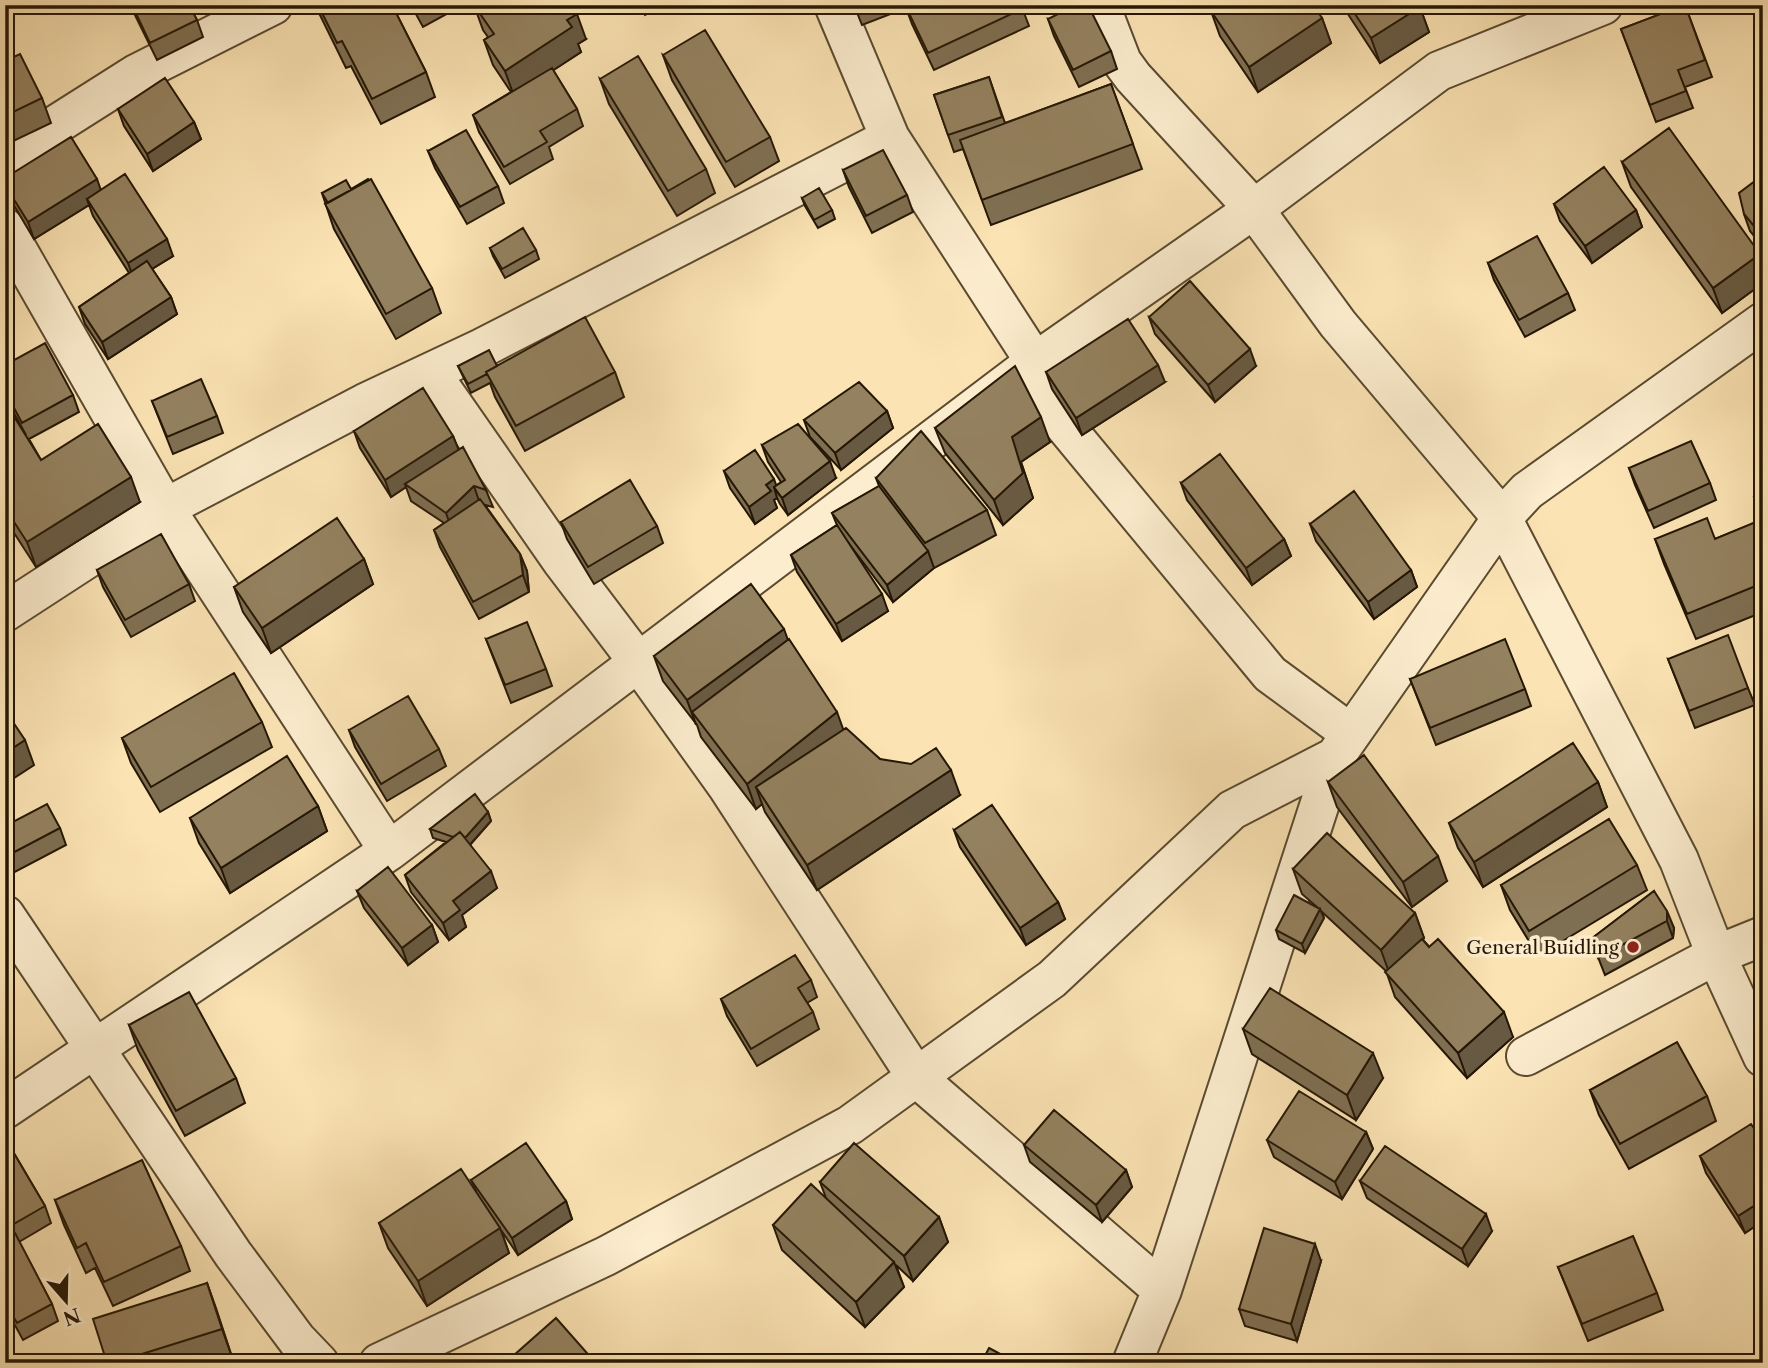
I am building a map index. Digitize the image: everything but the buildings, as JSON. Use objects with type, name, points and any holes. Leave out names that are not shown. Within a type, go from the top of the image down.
[{"type":"street","points":[[5,156],[136,74],[273,5]]},
{"type":"street","points":[[834,5],[890,138],[1035,362],[1035,390],[1270,674],[1343,745]]},
{"type":"street","points":[[1100,5],[1122,62],[1133,77],[1254,209],[1338,324],[1502,518],[1679,860],[1716,955],[1763,1057]]},
{"type":"street","points":[[5,1109],[389,851],[1035,362],[1254,209],[1439,71],[1603,5]]},
{"type":"street","points":[[5,612],[165,508],[365,403],[431,373],[890,138]]},
{"type":"street","points":[[5,228],[165,508],[389,851]]},
{"type":"street","points":[[1132,1363],[1162,1290],[1343,745],[1502,518],[1527,491],[1763,322]]},
{"type":"street","points":[[431,373],[561,560],[727,786],[917,1078],[1162,1290]]},
{"type":"street","points":[[379,1363],[606,1256],[850,1125],[1052,979],[1232,810],[1343,745]]},
{"type":"street","points":[[5,915],[233,1254],[297,1340],[319,1363]]},
{"type":"street","points":[[1526,1056],[1716,955],[1763,936]]},
{"type":"place","name":"General Buidling","points":[[1633,947]]}]
